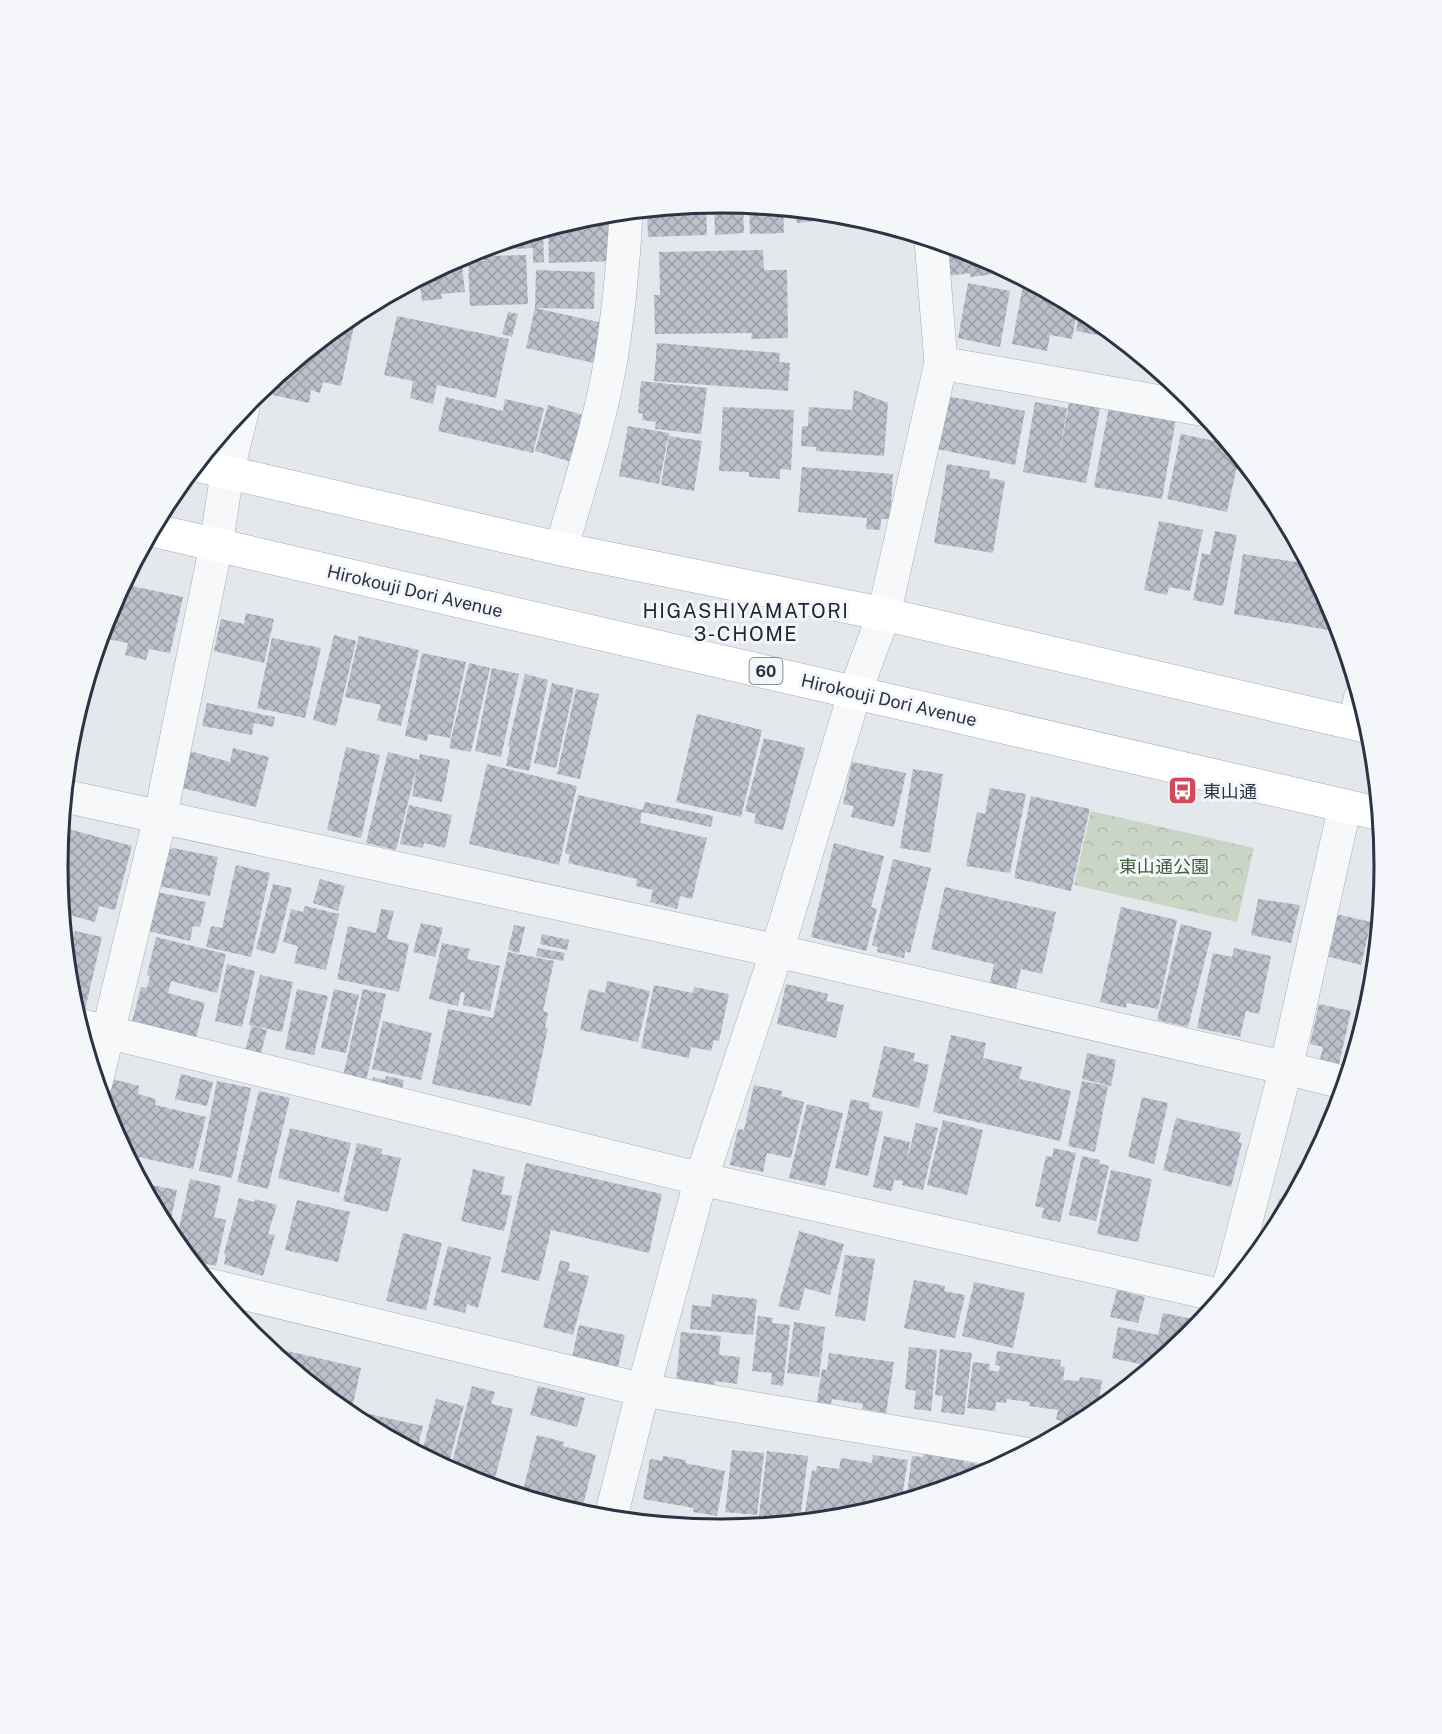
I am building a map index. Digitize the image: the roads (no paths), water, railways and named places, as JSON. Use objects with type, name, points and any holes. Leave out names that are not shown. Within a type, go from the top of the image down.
[{"type":"main road","points":[[204,467],[561,549],[884,614],[1356,715]]},
{"type":"main road","name":"Hirokouji Dori Avenue","points":[[160,532],[1372,812]]},
{"type":"street","points":[[561,549],[595,431],[614,342],[626,221]]},
{"type":"street","points":[[612,1511],[701,1179],[777,951],[855,692],[884,614],[941,363],[932,248]]},
{"type":"street","points":[[941,363],[1184,406]]},
{"type":"street","points":[[95,1053],[94,1029],[160,818],[216,546],[227,473],[238,427]]},
{"type":"street","points":[[72,798],[777,951],[1338,1081]]},
{"type":"street","points":[[1232,1273],[1286,1068],[1345,806]]},
{"type":"street","points":[[94,1029],[701,1179],[1215,1294]]},
{"type":"street","points":[[222,1288],[643,1390],[1012,1452]]},
{"type":"place","name":"東山通","points":[[1182,791]]},
{"type":"district","name":"HIGASHIYAMATORI 3-CHOME","points":[[746,622]]},
{"type":"park label","name":"東山通公園","points":[[1164,866]]}]
